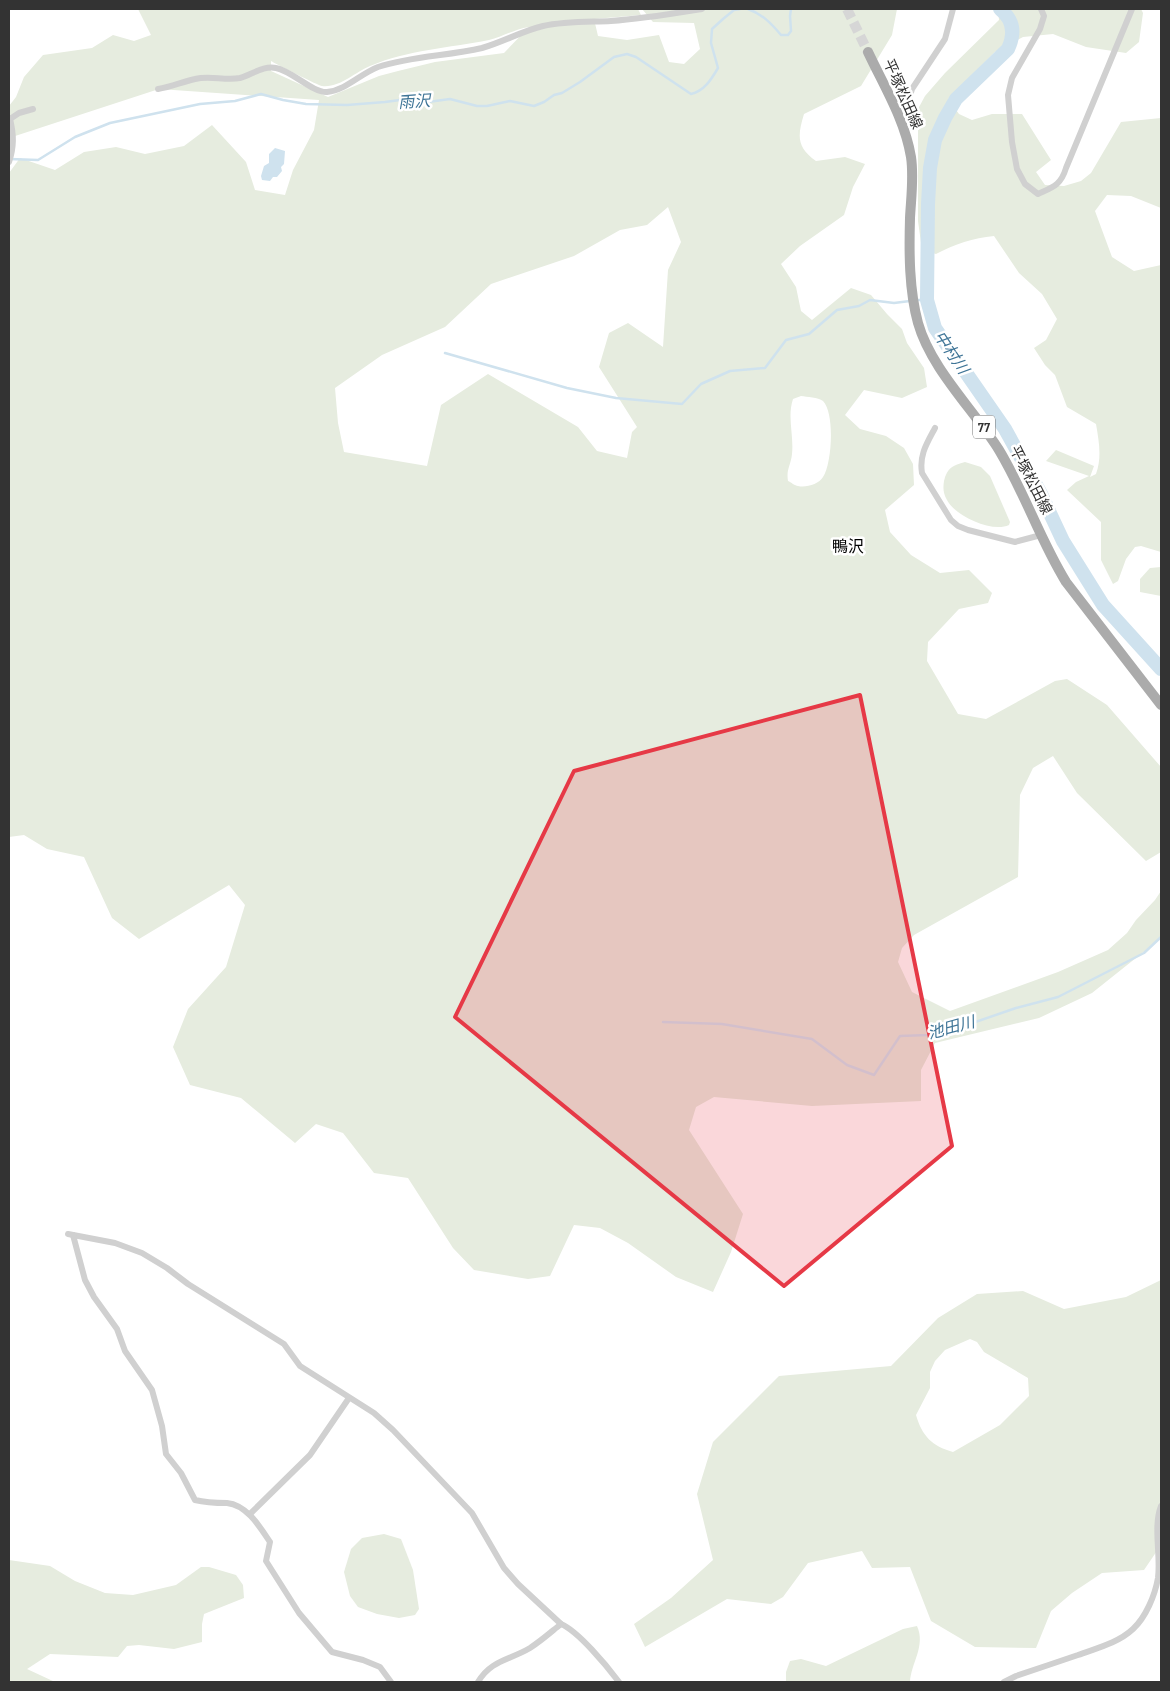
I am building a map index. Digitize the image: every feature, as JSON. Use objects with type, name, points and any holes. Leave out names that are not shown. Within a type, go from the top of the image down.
[{"type":"main road","name":"平塚松田線","points":[[868,52],[899,118],[907,139],[911,158],[910,254],[913,295],[921,333],[944,374],[979,420],[998,449],[1018,485],[1056,565],[1077,597],[1161,706]]},
{"type":"street","points":[[158,89],[176,86],[195,79],[226,80],[275,67],[290,73],[318,90],[328,92],[342,88],[378,68],[438,54],[482,48],[543,26],[642,18],[702,9]]},
{"type":"street","points":[[899,118],[907,105],[912,89],[945,39],[953,9]]},
{"type":"street","points":[[1041,9],[1044,16],[1040,29],[1012,78],[1008,95],[1012,142],[1017,169],[1025,184],[1038,194],[1053,188],[1062,180],[1132,9]]},
{"type":"street","points":[[9,162],[13,152],[14,134],[9,119],[19,113],[33,109]]},
{"type":"street","points":[[935,428],[924,449],[921,465],[922,473],[951,520],[958,526],[968,530],[1014,542],[1041,535]]},
{"type":"street","points":[[391,1682],[380,1667],[363,1660],[332,1652],[299,1613],[266,1561],[270,1542],[250,1514],[230,1504],[207,1504],[196,1500],[181,1473],[166,1454],[162,1426],[152,1390],[125,1351],[117,1329],[94,1298],[85,1280],[70,1234],[115,1243],[142,1253],[284,1344],[300,1366],[374,1413],[393,1430],[472,1513],[509,1573],[532,1598],[561,1624],[567,1626],[619,1682]]},
{"type":"street","points":[[250,1514],[310,1455],[349,1398]]},
{"type":"street","points":[[1004,1682],[1016,1676],[1105,1646],[1124,1636],[1134,1628],[1144,1616],[1158,1580],[1158,1514],[1161,1506]]},
{"type":"street","points":[[478,1682],[488,1669],[529,1648],[561,1624]]},
{"type":"highlighted area","points":[[860,695],[952,1146],[784,1286],[455,1017],[574,771]]},
{"type":"shaded area","points":[[138,9],[638,9],[641,15],[594,19],[598,36],[627,40],[659,35],[669,62],[684,64],[700,49],[694,23],[653,22],[642,9],[897,9],[892,35],[861,86],[804,114],[800,129],[800,141],[805,151],[816,161],[845,157],[865,164],[853,187],[844,215],[800,246],[781,264],[796,287],[801,311],[812,320],[851,288],[871,295],[902,329],[907,343],[924,368],[927,387],[902,398],[864,390],[845,415],[860,429],[886,436],[904,448],[913,464],[914,485],[885,510],[890,532],[911,555],[940,573],[969,570],[992,593],[988,603],[959,609],[928,642],[927,661],[958,714],[986,719],[1055,681],[1067,679],[1107,705],[1161,767],[1161,852],[1146,861],[1077,793],[1053,756],[1033,768],[1020,795],[1018,877],[914,935],[902,948],[898,962],[912,992],[950,1011],[1058,972],[1108,950],[1127,933],[1161,891],[1161,938],[1092,993],[1039,1018],[935,1043],[921,1070],[921,1101],[812,1106],[714,1097],[696,1107],[689,1130],[743,1214],[731,1252],[713,1292],[676,1277],[628,1243],[600,1228],[574,1225],[550,1276],[528,1279],[474,1270],[453,1248],[408,1178],[374,1173],[343,1133],[316,1124],[295,1143],[241,1098],[190,1085],[173,1047],[188,1009],[226,967],[245,905],[229,885],[139,939],[112,918],[84,857],[47,849],[24,835],[9,837],[9,173],[20,158],[55,170],[84,152],[116,147],[145,154],[184,146],[212,125],[246,162],[255,190],[285,195],[293,170],[314,130],[319,100],[159,89],[9,138],[9,106],[16,97],[24,77],[43,55],[92,48],[113,35],[134,41],[151,35]],"holes":[[[529,27],[504,53],[435,62],[398,71],[379,76],[328,97],[271,71],[271,61],[319,85],[335,85],[370,66],[399,56],[489,40]],[[668,207],[681,242],[668,270],[663,347],[628,323],[609,333],[599,367],[637,427],[632,432],[627,458],[597,451],[578,427],[488,374],[441,405],[427,466],[344,452],[338,423],[335,388],[382,355],[445,327],[491,284],[574,256],[620,230],[647,225]],[[801,396],[823,401],[827,407],[831,427],[830,450],[826,470],[821,479],[808,486],[797,486],[788,481],[792,454],[791,406],[793,399]]]},
{"type":"shaded area","points":[[998,9],[1141,9],[1143,13],[1139,42],[1126,53],[1086,47],[1053,34],[1023,37],[995,52],[948,99],[959,114],[972,120],[992,114],[1022,114],[1051,160],[1036,172],[1045,185],[1064,186],[1081,181],[1091,173],[1121,122],[1161,118],[1161,208],[1131,196],[1107,195],[1095,211],[1112,257],[1134,271],[1161,265],[1161,552],[1141,546],[1135,547],[1126,559],[1118,581],[1113,584],[1101,560],[1101,522],[1067,490],[1076,482],[1089,476],[1046,461],[1056,450],[1094,466],[1090,477],[1096,474],[1098,468],[1099,443],[1096,424],[1067,407],[1055,375],[1045,365],[1034,348],[1046,340],[1057,319],[1042,294],[1019,273],[994,236],[964,242],[936,254],[922,250],[918,221],[918,109],[925,96],[945,73],[999,20]]},
{"type":"shaded area","points":[[965,462],[981,467],[990,476],[1010,522],[1009,525],[993,527],[984,525],[966,517],[951,506],[943,488],[944,481],[949,470]]},
{"type":"shaded area","points":[[1161,567],[1161,596],[1140,592],[1140,579],[1150,568]]},
{"type":"shaded area","points":[[1161,1280],[1161,1545],[1144,1570],[1102,1573],[1072,1593],[1051,1611],[1036,1648],[975,1647],[931,1621],[910,1567],[872,1568],[862,1551],[808,1563],[783,1597],[771,1604],[727,1599],[645,1647],[634,1624],[671,1598],[713,1560],[697,1494],[713,1442],[779,1376],[891,1366],[938,1318],[977,1294],[1023,1291],[1064,1309],[1126,1297]],"holes":[[[970,1339],[977,1342],[984,1352],[1028,1378],[1029,1396],[1000,1425],[953,1452],[939,1447],[929,1439],[921,1429],[916,1415],[930,1388],[930,1372],[935,1361],[945,1350]]]},
{"type":"shaded area","points":[[384,1534],[401,1539],[413,1570],[419,1609],[415,1615],[399,1618],[377,1614],[358,1607],[350,1596],[344,1572],[351,1549],[362,1538]]},
{"type":"shaded area","points":[[9,1560],[50,1566],[75,1581],[105,1593],[133,1595],[176,1585],[201,1567],[209,1567],[236,1575],[243,1585],[244,1598],[204,1614],[202,1642],[174,1649],[139,1645],[127,1646],[118,1657],[50,1654],[27,1669],[55,1682],[9,1682]]},
{"type":"shaded area","points":[[917,1626],[920,1641],[910,1682],[786,1682],[786,1672],[790,1661],[801,1659],[826,1666],[903,1629]]},
{"type":"water","points":[[275,148],[285,151],[284,164],[281,167],[282,171],[270,181],[262,180],[261,176],[264,166],[269,163],[269,154]]},
{"type":"waterway","name":"雨沢","points":[[10,159],[38,160],[75,137],[110,123],[200,104],[235,101],[261,94],[306,104],[347,105],[400,100],[428,102],[450,99],[477,106],[510,101],[534,106],[580,82],[614,57],[627,54],[636,57],[691,94],[696,93],[710,81],[718,68],[711,43],[712,29],[734,10],[740,9]]},
{"type":"waterway","name":"雨沢","points":[[748,9],[766,19],[781,35],[788,35],[791,31],[791,9]]},
{"type":"waterway","name":"中村川","points":[[1000,9],[1011,23],[1012,38],[1008,49],[956,99],[935,140],[930,168],[928,204],[927,300],[935,328],[1005,429],[1041,494],[1063,541],[1103,605],[1161,669]]},
{"type":"waterway","points":[[445,353],[567,388],[616,398],[682,404],[701,384],[730,371],[765,368],[786,340],[809,334],[837,310],[859,306],[870,300],[894,303],[910,301]]},
{"type":"waterway","points":[[915,300],[927,300]]},
{"type":"waterway","name":"池田川","points":[[663,1022],[722,1024],[812,1039],[847,1065],[874,1075],[900,1036],[928,1035],[958,1028],[1016,1008],[1058,997],[1144,953],[1161,937]]},
{"type":"tunnel","points":[[847,9],[868,52]]},
{"type":"district","name":"鴨沢","points":[[848,546]]}]
